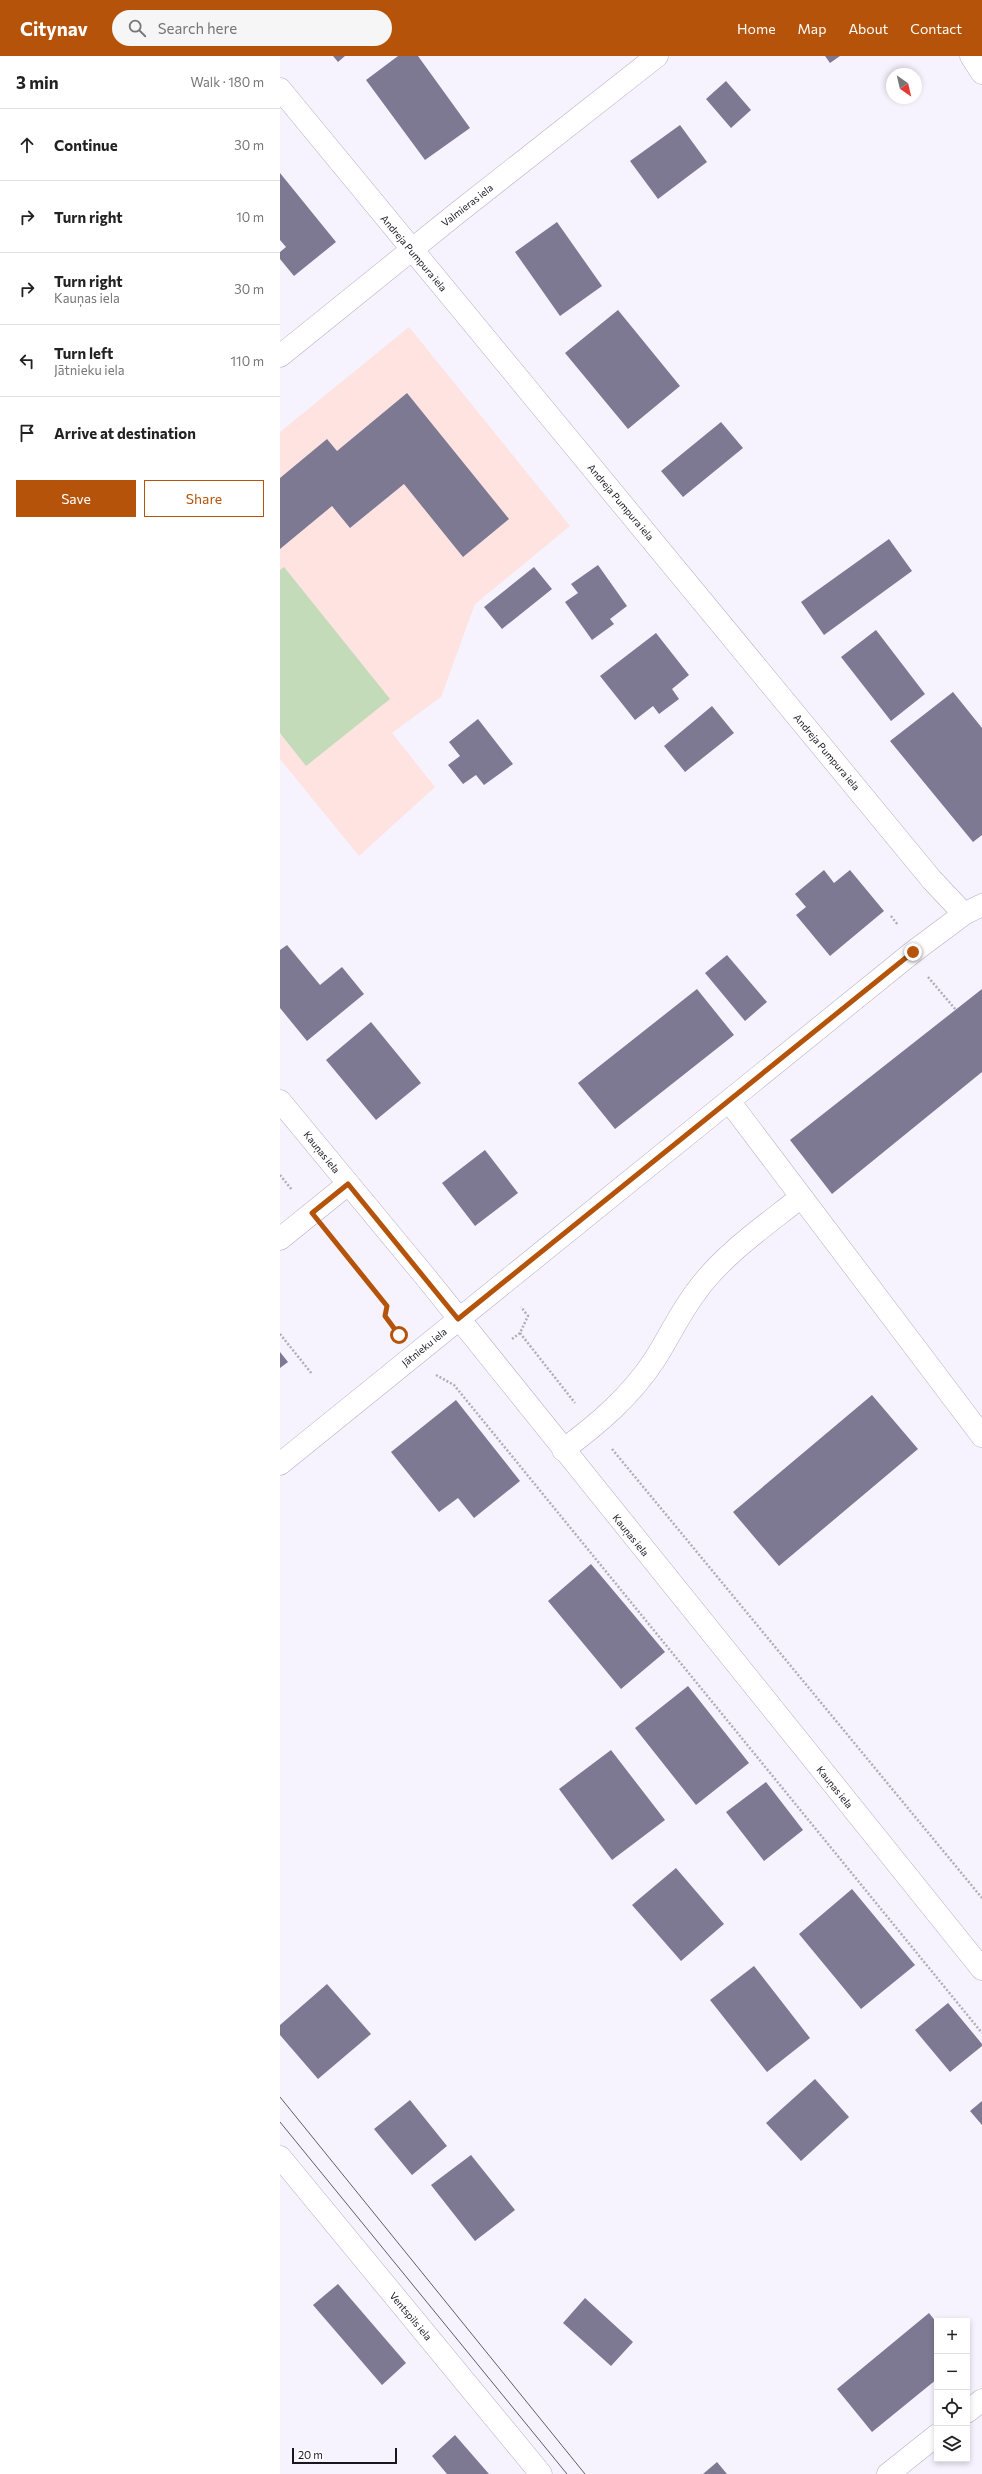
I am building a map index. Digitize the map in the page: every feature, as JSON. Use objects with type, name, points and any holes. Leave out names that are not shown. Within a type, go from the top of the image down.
[{"type":"street","name":"Valmieras iela","points":[[280,356],[412,249],[657,56]]},
{"type":"street","points":[[971,56],[982,73]]},
{"type":"street","name":"Andreja Pumpura iela","points":[[280,89],[932,880],[973,909]]},
{"type":"street","name":"Jātnieku iela","points":[[280,1464],[913,952],[973,909]]},
{"type":"street","name":"Kauņas iela","points":[[280,1101],[458,1319],[982,1969]]},
{"type":"street","points":[[729,1101],[982,1436]]},
{"type":"street","points":[[280,1239],[348,1184]]},
{"type":"street","points":[[563,1450],[594,1427],[632,1390],[654,1360],[696,1291],[737,1248],[801,1196]]},
{"type":"street","name":"Ventspils iela","points":[[280,2157],[541,2474]]},
{"type":"street","points":[[970,2410],[982,2400]]},
{"type":"street","points":[[888,2474],[934,2437]]},
{"type":"path","points":[[891,916],[903,931]]},
{"type":"path","points":[[923,972],[956,1010]]},
{"type":"path","points":[[280,1175],[387,1306],[385,1316],[399,1335]]},
{"type":"path","points":[[507,1343],[520,1333],[528,1316],[516,1301]]},
{"type":"path","points":[[520,1333],[594,1427],[982,1898]]},
{"type":"path","points":[[280,1334],[312,1374]]},
{"type":"path","points":[[435,1375],[454,1386],[982,2032]]},
{"type":"shaded area","points":[[409,327],[570,526],[475,604],[441,697],[392,733],[435,787],[359,856],[280,759],[280,432]]},
{"type":"green space","points":[[284,567],[390,699],[306,766],[280,733],[280,570]]},
{"type":"building","points":[[333,56],[345,56],[338,62]]},
{"type":"building","points":[[398,56],[418,56],[470,128],[425,160],[366,80]]},
{"type":"building","points":[[825,56],[840,56],[830,63]]},
{"type":"building","points":[[726,81],[751,110],[731,128],[706,99]]},
{"type":"building","points":[[680,125],[707,162],[658,199],[630,161]]},
{"type":"building","points":[[280,173],[336,242],[294,276],[280,259],[280,252],[286,247],[280,240]]},
{"type":"building","points":[[557,222],[602,286],[560,316],[515,252]]},
{"type":"building","points":[[618,310],[680,386],[628,429],[565,353]]},
{"type":"building","points":[[407,393],[509,519],[463,557],[404,484],[350,528],[332,506],[280,549],[280,478],[327,439],[337,451]]},
{"type":"building","points":[[721,422],[743,448],[683,497],[661,471]]},
{"type":"building","points":[[889,539],[912,571],[824,635],[801,602]]},
{"type":"building","points":[[598,565],[627,606],[610,619],[614,624],[592,640],[565,602],[578,593],[571,584]]},
{"type":"building","points":[[534,567],[552,589],[502,629],[484,607]]},
{"type":"building","points":[[876,630],[925,694],[891,721],[841,657]]},
{"type":"building","points":[[656,633],[689,675],[672,689],[679,699],[659,714],[653,706],[635,720],[600,676]]},
{"type":"building","points":[[953,692],[982,728],[982,835],[973,842],[890,741]]},
{"type":"building","points":[[712,706],[734,733],[685,772],[664,746]]},
{"type":"building","points":[[478,719],[513,764],[484,785],[476,775],[463,784],[448,765],[460,756],[449,742]]},
{"type":"building","points":[[824,870],[834,883],[850,870],[884,911],[830,956],[796,915],[806,907],[795,894]]},
{"type":"building","points":[[287,945],[320,985],[342,967],[364,994],[307,1041],[280,1008],[280,950]]},
{"type":"building","points":[[727,955],[767,1002],[745,1021],[705,973]]},
{"type":"building","points":[[697,989],[734,1035],[615,1129],[578,1083]]},
{"type":"building","points":[[982,989],[982,1072],[832,1194],[790,1140]]},
{"type":"building","points":[[371,1022],[421,1083],[376,1120],[326,1060]]},
{"type":"building","points":[[485,1150],[518,1193],[475,1226],[442,1183]]},
{"type":"building","points":[[280,1352],[288,1362],[280,1368]]},
{"type":"building","points":[[872,1395],[918,1449],[779,1566],[733,1512]]},
{"type":"building","points":[[456,1400],[520,1481],[474,1518],[458,1498],[439,1512],[391,1452]]},
{"type":"building","points":[[591,1564],[665,1652],[621,1689],[548,1601]]},
{"type":"building","points":[[688,1686],[749,1763],[696,1805],[635,1728]]},
{"type":"building","points":[[611,1750],[665,1820],[612,1860],[559,1789]]},
{"type":"building","points":[[766,1782],[803,1830],[764,1861],[726,1812]]},
{"type":"building","points":[[676,1868],[724,1924],[681,1961],[632,1905]]},
{"type":"building","points":[[852,1889],[915,1965],[861,2009],[799,1934]]},
{"type":"building","points":[[754,1966],[810,2038],[767,2072],[710,2000]]},
{"type":"building","points":[[327,1984],[371,2034],[318,2079],[280,2035],[280,2025]]},
{"type":"building","points":[[948,2003],[982,2044],[982,2046],[950,2072],[915,2030]]},
{"type":"building","points":[[815,2079],[849,2117],[801,2161],[766,2123]]},
{"type":"building","points":[[410,2100],[447,2146],[412,2175],[374,2129]]},
{"type":"building","points":[[982,2101],[982,2125],[970,2111]]},
{"type":"building","points":[[471,2155],[515,2210],[475,2241],[431,2185]]},
{"type":"building","points":[[338,2284],[406,2363],[382,2385],[313,2305]]},
{"type":"building","points":[[585,2298],[633,2342],[611,2366],[563,2323]]},
{"type":"building","points":[[929,2313],[934,2319],[934,2381],[872,2432],[837,2389]]},
{"type":"building","points":[[455,2435],[489,2474],[447,2474],[432,2456]]},
{"type":"building","points":[[717,2462],[727,2474],[703,2474]]},
{"type":"tram line","points":[[280,2097],[585,2474]]},
{"type":"tram line","points":[[280,2122],[567,2474]]},
{"type":"route","points":[[399,1335],[385,1316],[387,1306],[312,1213],[348,1184],[424,1275],[458,1319],[633,1176],[729,1101],[913,952]]}]
